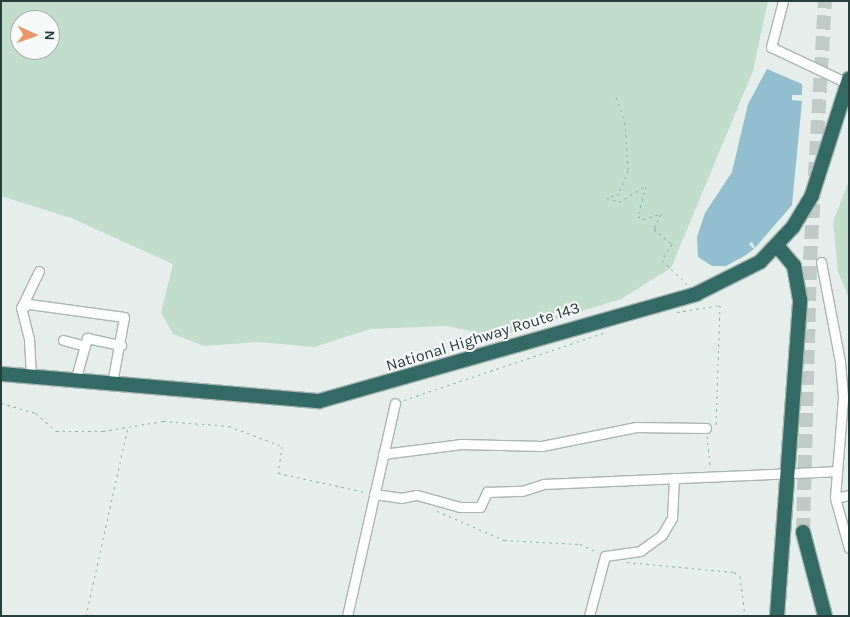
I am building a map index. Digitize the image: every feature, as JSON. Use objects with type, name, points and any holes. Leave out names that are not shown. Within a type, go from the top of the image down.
[{"type":"highway","name":"National Highway Route 143","points":[[1,374],[319,401],[696,294],[746,272],[778,247],[812,195],[848,81]]},
{"type":"highway","points":[[777,616],[789,472],[800,300],[794,266],[778,247]]},
{"type":"highway","points":[[803,532],[825,616]]},
{"type":"street","points":[[783,1],[771,47],[848,81]]},
{"type":"street","points":[[821,262],[843,398],[835,471],[835,498],[849,548]]},
{"type":"street","points":[[31,376],[29,339],[21,308],[39,271]]},
{"type":"street","points":[[21,308],[29,304],[124,317],[112,384]]},
{"type":"street","points":[[75,381],[87,338],[120,345]]},
{"type":"street","points":[[63,340],[85,346]]},
{"type":"street","points":[[347,616],[395,403]]},
{"type":"street","points":[[383,454],[461,444],[542,446],[636,428],[706,428]]},
{"type":"street","points":[[374,494],[401,498],[417,495],[460,507],[480,507],[488,492],[618,478],[674,478],[835,471]]},
{"type":"street","points":[[589,616],[605,556],[640,551],[662,535],[672,518],[674,478]]},
{"type":"street","points":[[835,498],[849,496]]},
{"type":"path","points":[[616,98],[626,122],[628,170],[619,194],[607,198],[619,202],[646,186],[638,216],[643,219],[661,214],[654,229],[672,244],[662,260],[696,294]]},
{"type":"path","points":[[671,313],[720,305],[718,423],[706,428],[710,476]]},
{"type":"path","points":[[395,403],[501,364],[598,337],[607,329],[606,319]]},
{"type":"path","points":[[1,403],[36,413],[56,432],[163,421],[229,426],[282,446],[278,473],[374,494]]},
{"type":"path","points":[[86,616],[128,426]]},
{"type":"path","points":[[434,509],[504,540],[580,544],[605,556]]},
{"type":"path","points":[[624,562],[734,572],[740,576],[745,616]]},
{"type":"green space","points":[[1,1],[768,1],[753,71],[671,268],[621,299],[497,337],[447,326],[371,329],[314,347],[258,342],[204,346],[173,334],[161,313],[173,264],[71,218],[1,196]]},
{"type":"green space","points":[[849,181],[849,298],[838,272],[833,222]]},
{"type":"water","points":[[767,69],[802,84],[802,95],[792,95],[792,100],[802,101],[792,205],[755,248],[752,242],[749,244],[754,249],[726,266],[712,266],[698,257],[697,237],[705,213],[732,172],[748,104]]},
{"type":"tunnel","points":[[803,532],[810,260],[825,1]]}]
